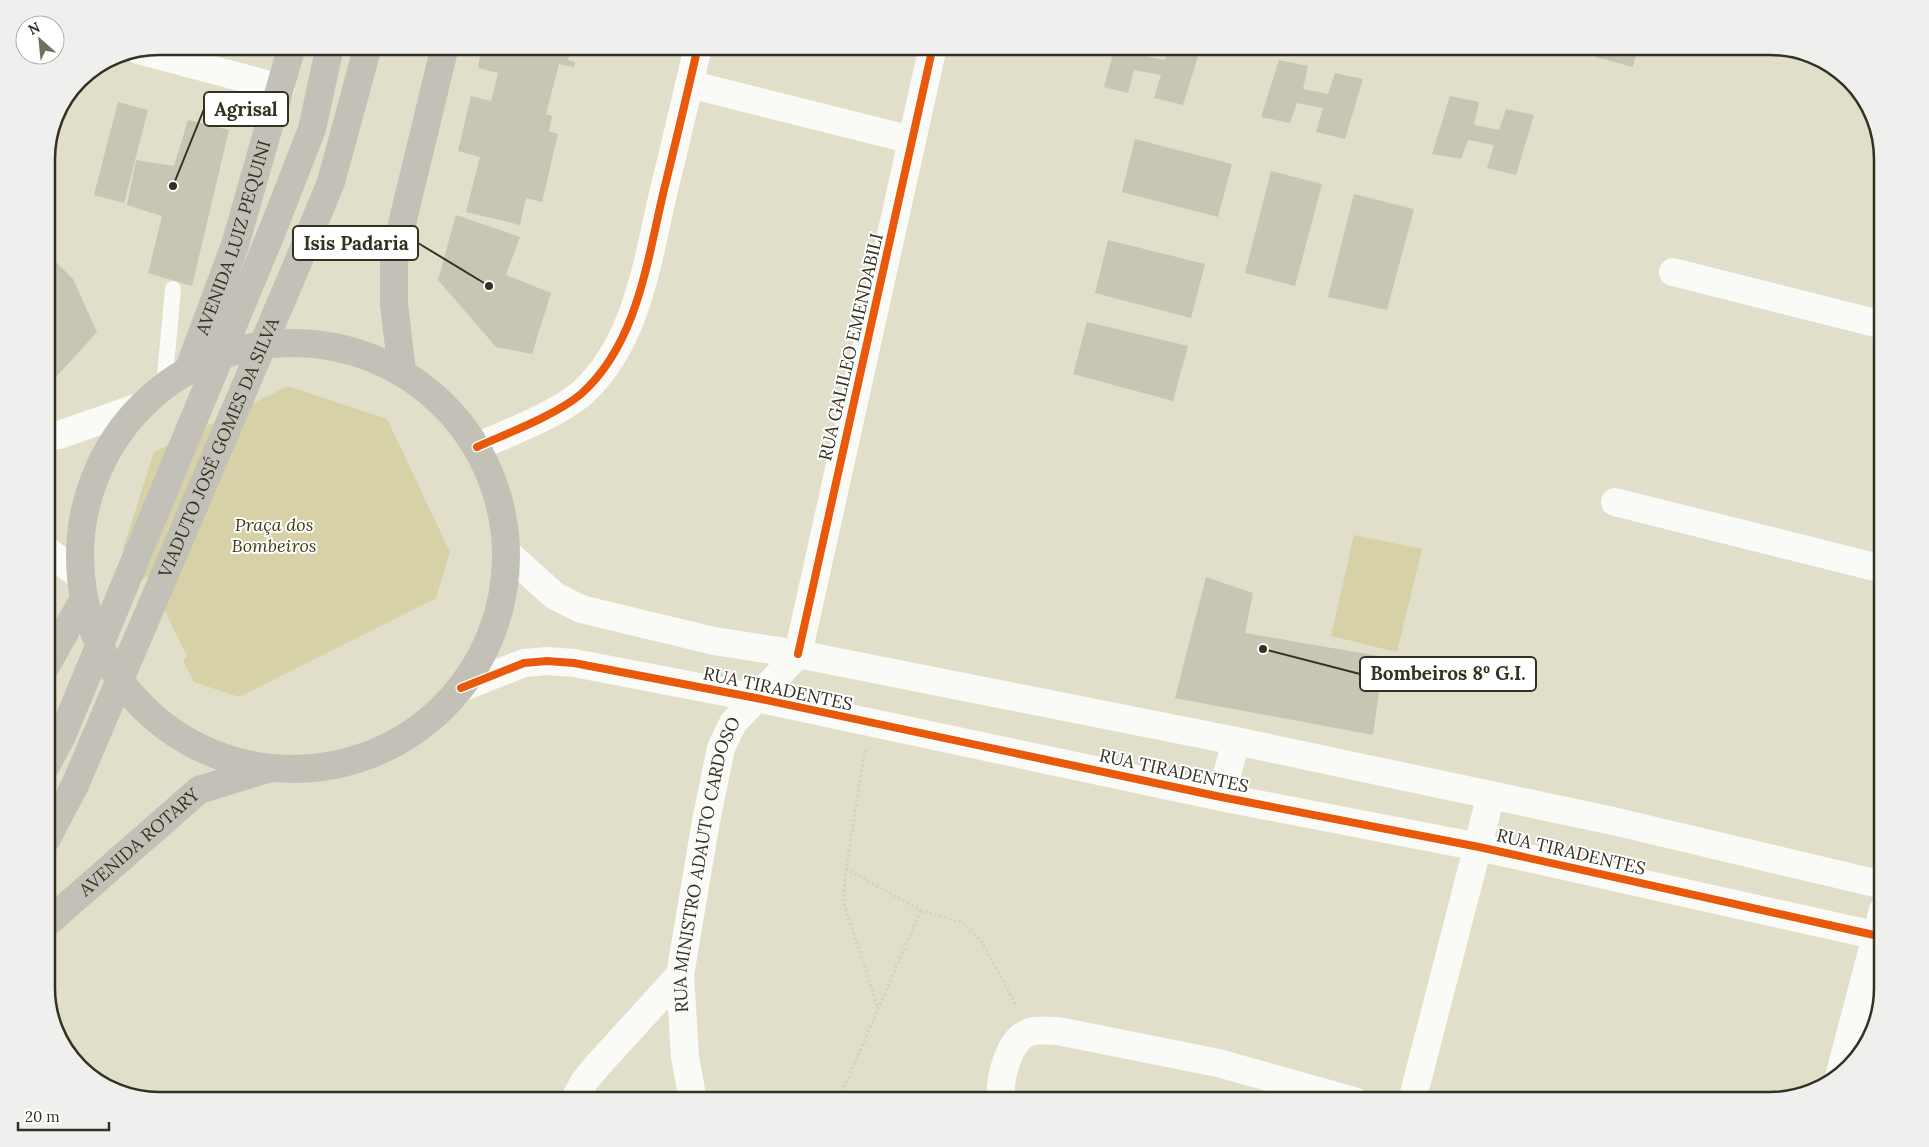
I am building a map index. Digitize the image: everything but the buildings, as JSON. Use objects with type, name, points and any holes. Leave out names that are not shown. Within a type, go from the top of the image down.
[{"type":"main road","name":"AVENIDA LUIZ PEQUINI","points":[[188,371],[235,245],[290,55]]},
{"type":"main road","name":"VIADUTO JOSÉ GOMES DA SILVA","points":[[55,749],[272,234],[312,129],[328,55]]},
{"type":"main road","name":"VIADUTO JOSÉ GOMES DA SILVA","points":[[55,823],[75,785],[331,182],[366,55]]},
{"type":"main road","points":[[402,372],[394,304],[394,257],[443,55]]},
{"type":"main road","points":[[285,344],[333,347],[365,355],[402,372],[436,397],[465,429],[490,472],[499,498],[505,525],[507,553],[496,624],[461,688],[436,714],[407,736],[376,753],[341,765],[305,770],[269,769],[216,756],[169,732],[129,696],[100,651],[81,588],[80,532],[89,490],[107,451],[123,427],[142,406],[164,387],[188,371],[244,349],[285,344]]},
{"type":"main road","points":[[55,646],[81,588]]},
{"type":"main road","name":"AVENIDA ROTARY","points":[[55,916],[199,790],[269,769]]},
{"type":"street","points":[[157,55],[281,88]]},
{"type":"street","points":[[477,447],[566,405],[589,385],[607,363],[622,340],[638,294],[696,55]]},
{"type":"street","name":"RUA GALILEO EMENDABILI","points":[[798,654],[931,55]]},
{"type":"street","points":[[690,84],[912,140]]},
{"type":"street","points":[[1673,272],[1874,322]]},
{"type":"street","points":[[55,436],[142,406]]},
{"type":"street","points":[[1615,502],[1874,567]]},
{"type":"street","name":"RUA TIRADENTES","points":[[507,553],[555,596],[581,609],[714,641],[798,654],[1236,741],[1491,795],[1613,821],[1874,883]]},
{"type":"street","points":[[55,560],[81,588]]},
{"type":"street","name":"RUA MINISTRO ADAUTO CARDOSO","points":[[691,1092],[685,1058],[680,975],[706,821],[721,748],[732,723],[798,654]]},
{"type":"street","name":"RUA TIRADENTES","points":[[461,688],[524,663],[548,660],[574,664],[756,698],[1221,797],[1479,847],[1874,935]]},
{"type":"street","points":[[1221,797],[1236,741]]},
{"type":"street","points":[[1414,1092],[1491,795]]},
{"type":"street","points":[[1843,1063],[1874,954]]},
{"type":"street","points":[[579,1092],[597,1066],[680,975]]},
{"type":"street","points":[[1001,1092],[1007,1058],[1018,1039],[1030,1032],[1040,1030],[1058,1031],[1218,1063],[1322,1092]]},
{"type":"lane","points":[[164,387],[173,290]]},
{"type":"path","points":[[869,723],[846,869],[843,901],[878,1009]]},
{"type":"path","points":[[846,869],[922,910],[963,923],[982,942],[1030,1032]]},
{"type":"path","points":[[842,1092],[922,910]]},
{"type":"green space","name":"Praça dos Bombeiros","points":[[288,386],[387,419],[450,552],[436,598],[239,697],[194,682],[183,661],[187,656],[148,577],[136,582],[123,549],[154,452]]},
{"type":"green space","points":[[1354,535],[1422,549],[1397,652],[1331,636]]},
{"type":"cycle path","points":[[477,447],[531,423],[571,402],[600,374],[615,351],[627,327],[645,274],[696,55]]},
{"type":"cycle path","points":[[798,654],[931,55]]},
{"type":"cycle path","points":[[461,688],[524,663],[547,661],[574,663],[756,698],[1221,797],[1479,847],[1874,935]]},
{"type":"place","name":"Agrisal","points":[[173,186]]},
{"type":"place","name":"Isis Padaria","points":[[489,286]]},
{"type":"place","name":"Bombeiros 8º G.I.","points":[[1263,649]]}]
